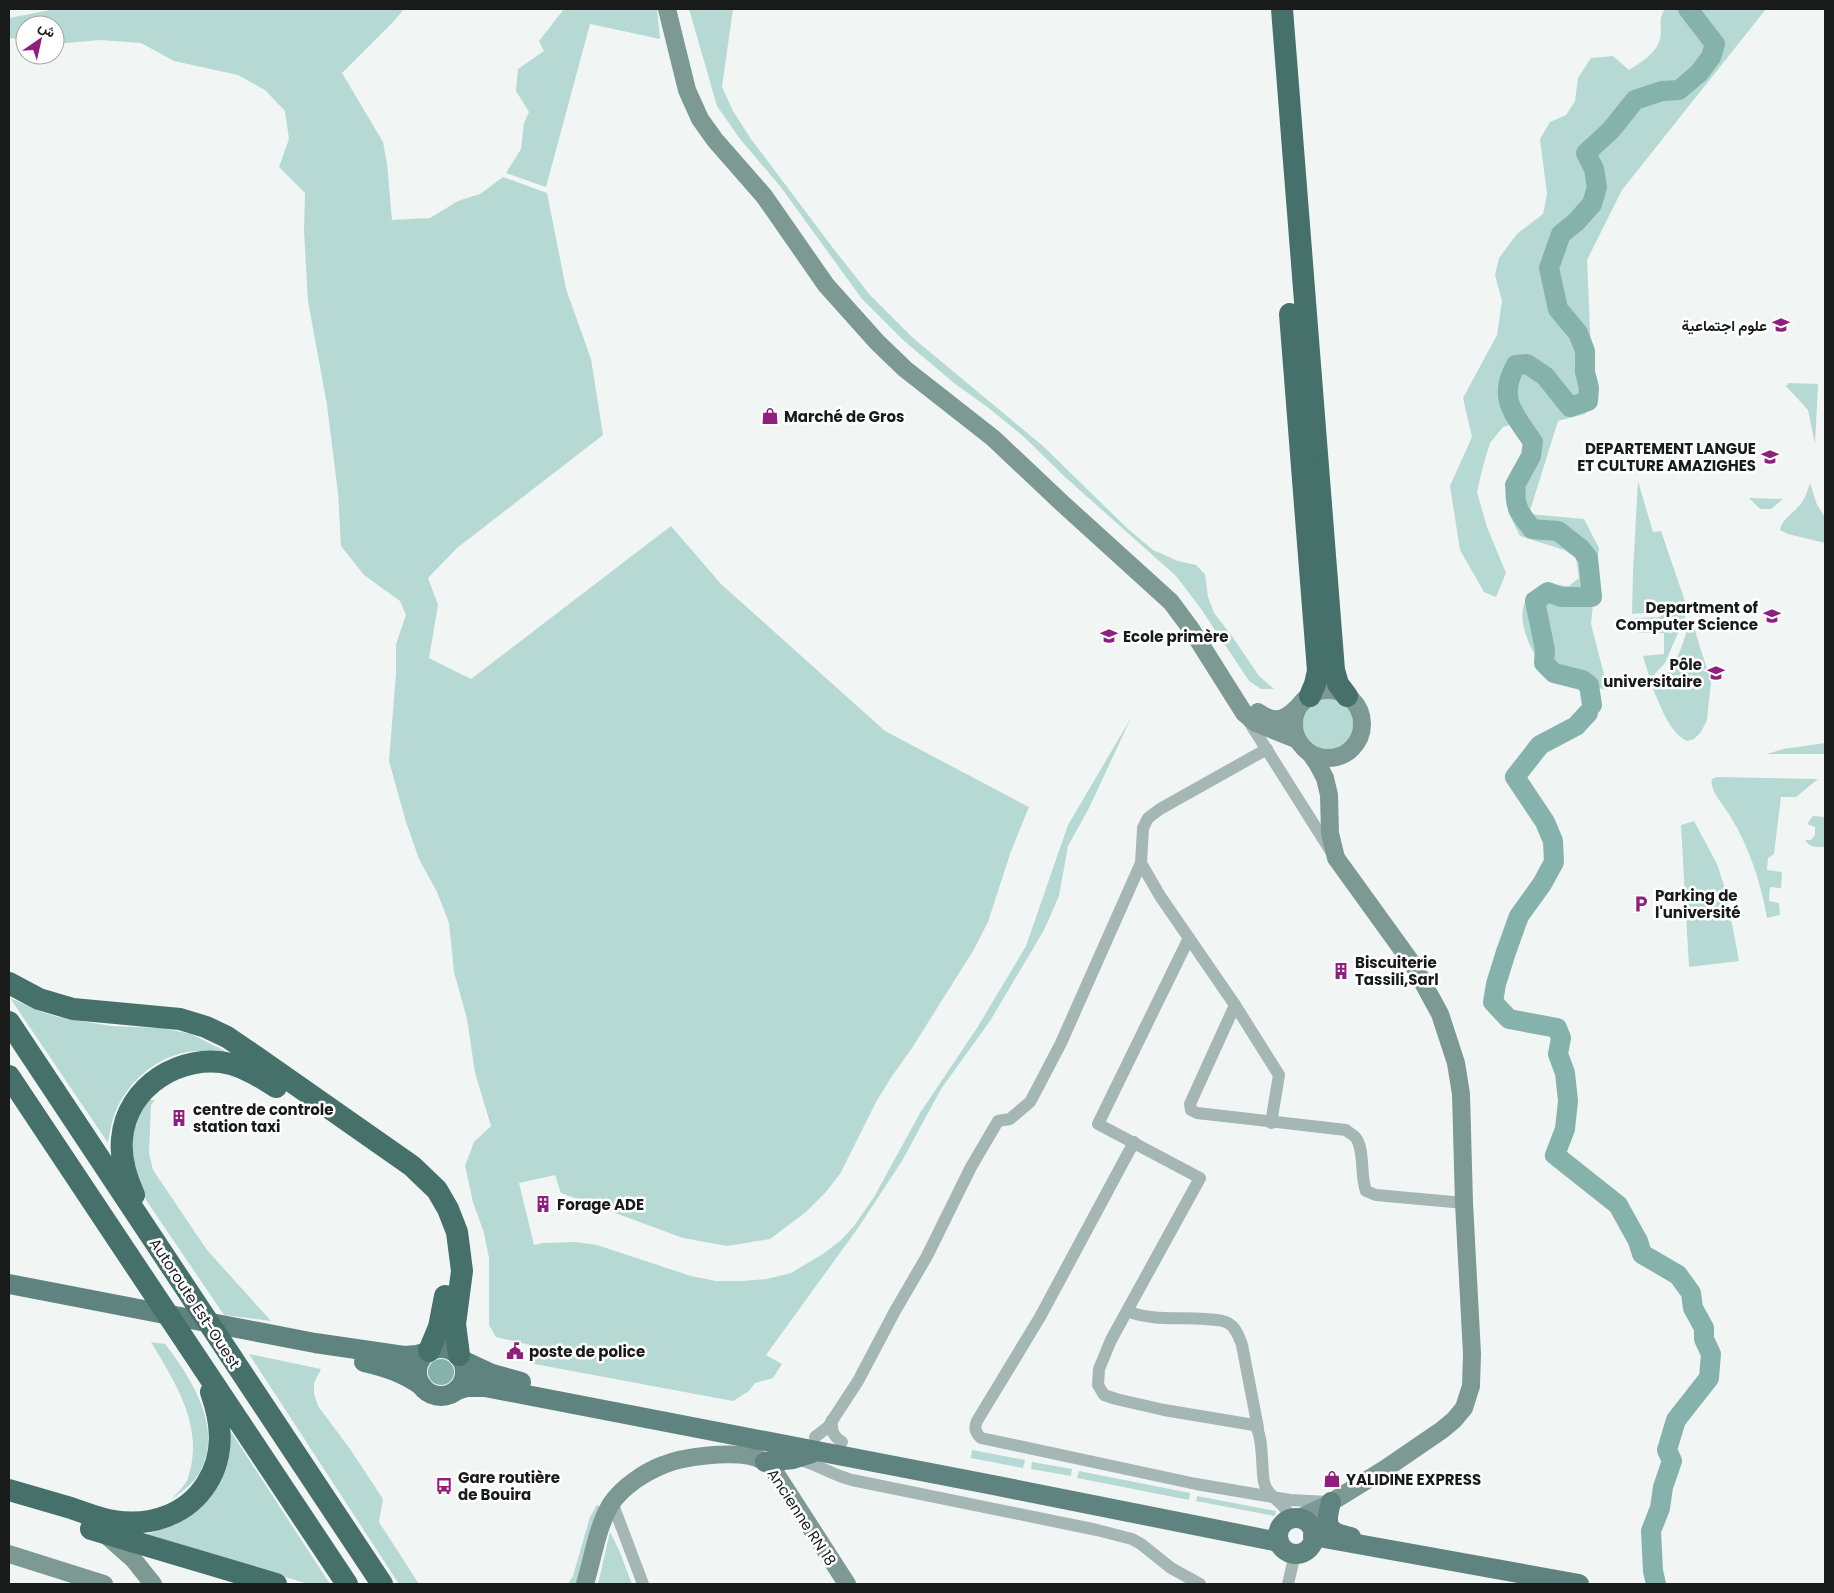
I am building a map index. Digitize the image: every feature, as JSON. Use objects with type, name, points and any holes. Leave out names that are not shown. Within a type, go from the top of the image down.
[{"type":"highway","points":[[1266,9],[1318,671],[1315,684],[1307,698]]},
{"type":"highway","points":[[1282,9],[1334,670],[1338,684],[1347,696]]},
{"type":"highway","points":[[9,984],[39,998],[74,1009],[180,1019],[227,1037],[412,1166],[437,1190],[448,1209],[457,1232],[462,1271],[455,1324],[461,1357]]},
{"type":"highway","name":"Autoroute Est-Ouest","points":[[9,1022],[382,1584]]},
{"type":"highway","points":[[155,1242],[124,1170],[122,1137],[130,1112],[140,1095],[151,1083],[166,1073],[185,1065],[207,1062],[230,1064],[242,1068],[263,1078],[397,1172],[414,1187],[429,1205],[442,1233],[448,1262],[448,1278],[441,1321],[429,1351]]},
{"type":"highway","name":"Autoroute Est-Ouest","points":[[9,1076],[347,1584]]},
{"type":"highway","points":[[9,1490],[113,1521],[149,1522],[164,1518],[180,1510],[203,1490],[216,1464],[219,1451],[220,1425],[212,1395],[200,1363]]},
{"type":"highway","points":[[9,1504],[276,1584]]},
{"type":"main road","points":[[667,9],[687,90],[700,119],[715,140],[764,196],[826,285],[877,342],[905,369],[993,438],[1171,602],[1191,629],[1244,713],[1256,723],[1320,757],[1331,758],[1341,756],[1351,750],[1358,742]]},
{"type":"main road","points":[[679,9],[691,68],[710,113],[782,203],[833,278],[897,347],[1012,441],[1096,522],[1172,589],[1200,624],[1253,708],[1274,720],[1289,716],[1316,692],[1332,690],[1347,696],[1354,702],[1361,717],[1361,734],[1358,742],[1339,767],[1329,795]]},
{"type":"main road","points":[[1297,1534],[1328,1504],[1385,1469],[1454,1420],[1464,1408],[1471,1386],[1472,1354],[1464,1203],[1461,1094],[1456,1063],[1430,993],[1414,966],[1336,858],[1330,833],[1329,795],[1325,778],[1317,763],[1304,747],[1294,724],[1299,708],[1307,698]]},
{"type":"main road","points":[[9,1284],[315,1343],[404,1356],[417,1355],[445,1348],[481,1370],[520,1382],[817,1444],[993,1485],[1297,1534],[1504,1584]]},
{"type":"main road","points":[[9,1294],[365,1362],[390,1368],[408,1376],[422,1386]]},
{"type":"main road","points":[[429,1351],[420,1360],[417,1370],[419,1382],[426,1391],[436,1396],[448,1395],[468,1387],[485,1387],[817,1444],[842,1442],[1297,1534],[1579,1584]]},
{"type":"main road","points":[[457,1390],[465,1376],[465,1364],[461,1357]]},
{"type":"main road","points":[[766,1462],[793,1459],[817,1444]]},
{"type":"main road","name":"Ancienne RN 18","points":[[585,1584],[605,1516],[612,1502],[627,1486],[662,1465],[677,1460],[731,1455],[749,1456],[766,1462],[775,1472],[847,1584]]},
{"type":"main road","points":[[1328,1504],[1327,1521],[1334,1532],[1373,1542],[1395,1552]]},
{"type":"main road","points":[[104,1533],[133,1559],[148,1582]]},
{"type":"main road","points":[[9,1554],[104,1584]]},
{"type":"street","points":[[1244,713],[1320,837],[1336,858]]},
{"type":"street","points":[[817,1444],[822,1433],[858,1381],[998,1121],[1010,1119],[1030,1102],[1038,1089],[1061,1043],[1141,863],[1143,828],[1148,818],[1160,809],[1267,749]]},
{"type":"street","points":[[1141,863],[1160,896],[1235,1005],[1279,1075],[1271,1123]]},
{"type":"street","points":[[1189,938],[1098,1124],[1200,1178],[1111,1340],[1099,1369],[1098,1385],[1104,1395],[1164,1410],[1243,1423],[1258,1428]]},
{"type":"street","points":[[1235,1005],[1190,1104],[1191,1110],[1197,1114],[1346,1130],[1356,1138],[1360,1150],[1362,1181],[1366,1191],[1376,1195],[1464,1203]]},
{"type":"street","points":[[1134,1142],[1040,1317],[977,1421],[975,1430],[981,1438],[1196,1484],[1276,1498],[1328,1504]]},
{"type":"street","points":[[1127,1311],[1158,1318],[1227,1322],[1239,1335],[1258,1428],[1264,1485],[1268,1492],[1287,1509],[1297,1534],[1288,1584]]},
{"type":"street","points":[[832,1420],[832,1432],[842,1442]]},
{"type":"street","points":[[793,1459],[807,1462],[852,1480],[1097,1530],[1132,1539],[1170,1568],[1200,1584]]},
{"type":"street","points":[[612,1502],[643,1584]]},
{"type":"street","points":[[148,1582],[142,1556],[147,1552],[158,1550]]},
{"type":"green space","points":[[56,9],[404,9],[342,73],[383,142],[387,163],[392,220],[430,218],[458,201],[480,194],[503,177],[547,193],[566,289],[591,359],[603,435],[457,548],[428,578],[438,605],[429,658],[471,679],[671,526],[721,584],[885,731],[1029,807],[1011,851],[988,922],[973,951],[876,1102],[840,1174],[806,1212],[770,1239],[727,1246],[683,1238],[561,1193],[555,1175],[519,1183],[534,1245],[575,1242],[597,1245],[691,1276],[716,1281],[741,1281],[767,1279],[791,1273],[823,1254],[841,1240],[854,1226],[874,1197],[920,1113],[977,1028],[1026,946],[1068,825],[1131,718],[1089,808],[1068,846],[1059,896],[1044,930],[990,1021],[941,1089],[902,1161],[858,1228],[766,1355],[782,1364],[773,1378],[755,1383],[749,1391],[733,1401],[529,1363],[530,1345],[496,1337],[489,1325],[489,1258],[465,1166],[474,1142],[491,1126],[475,1073],[467,1019],[454,972],[449,923],[437,892],[419,859],[406,822],[389,761],[396,673],[396,644],[406,615],[400,601],[364,575],[341,546],[338,493],[327,405],[308,301],[304,231],[305,193],[279,167],[289,139],[285,111],[265,90],[238,75],[174,61],[141,43],[100,40],[65,43],[65,15],[25,15]]},
{"type":"green space","points":[[564,9],[657,9],[660,39],[590,24],[546,187],[506,173],[521,149],[524,123],[529,112],[516,91],[518,69],[544,51],[539,41]]},
{"type":"green space","points":[[689,9],[733,9],[722,87],[733,111],[751,139],[870,295],[913,338],[1043,446],[1128,529],[1153,550],[1178,561],[1196,565],[1205,574],[1208,597],[1214,613],[1259,676],[1274,689],[1261,689],[1249,681],[1199,606],[1176,576],[1065,477],[1023,436],[954,383],[903,340],[862,299],[780,186],[740,139],[717,106]]},
{"type":"green space","points":[[1665,9],[1766,9],[1622,190],[1587,260],[1593,399],[1585,414],[1558,421],[1529,514],[1584,519],[1599,548],[1591,624],[1608,690],[1548,677],[1528,641],[1522,614],[1525,602],[1532,592],[1548,584],[1569,586],[1579,578],[1576,558],[1564,550],[1520,536],[1508,512],[1508,481],[1529,449],[1529,433],[1516,423],[1503,427],[1490,443],[1477,492],[1487,527],[1506,573],[1496,597],[1484,592],[1460,550],[1450,486],[1472,437],[1463,398],[1497,335],[1502,301],[1495,275],[1499,258],[1517,234],[1543,214],[1547,194],[1540,139],[1550,122],[1566,115],[1575,101],[1578,78],[1591,58],[1613,56],[1629,70],[1652,53],[1660,39],[1661,17]]},
{"type":"green space","points":[[15,17],[15,39],[9,38],[9,18]]},
{"type":"green space","points":[[1789,383],[1818,384],[1815,444],[1808,410],[1786,386]]},
{"type":"green space","points":[[1638,481],[1653,532],[1661,531],[1688,610],[1665,663],[1650,679],[1643,656],[1664,654],[1664,633],[1638,633],[1635,618],[1660,617],[1659,609],[1645,609],[1645,613],[1632,614]]},
{"type":"green space","points":[[1810,483],[1817,505],[1825,517],[1825,543],[1788,534],[1780,530],[1783,522],[1803,500]]},
{"type":"green space","points":[[1749,498],[1783,499],[1771,509],[1760,509]]},
{"type":"green space","points":[[1691,618],[1711,682],[1707,720],[1701,732],[1694,739],[1687,741],[1675,732],[1670,725],[1652,687],[1673,666],[1678,657]]},
{"type":"green space","points":[[1323,699],[1333,699],[1346,706],[1353,719],[1353,729],[1346,742],[1333,749],[1323,749],[1314,745],[1307,738],[1303,729],[1303,719],[1307,710],[1314,703]]},
{"type":"green space","points":[[1825,743],[1825,754],[1767,754],[1783,749]]},
{"type":"green space","points":[[1717,777],[1818,779],[1796,797],[1781,797],[1774,854],[1768,858],[1767,870],[1782,872],[1781,888],[1770,887],[1769,901],[1779,903],[1780,915],[1767,918],[1758,878],[1748,852],[1737,828],[1713,788],[1712,779]]},
{"type":"green space","points":[[1813,816],[1825,817],[1825,847],[1811,846],[1805,840],[1811,840],[1815,835],[1815,827],[1807,824]]},
{"type":"green space","points":[[1694,821],[1717,864],[1726,892],[1739,961],[1689,967],[1681,825]]},
{"type":"green space","points":[[10,998],[58,1017],[111,1026],[162,1028],[191,1034],[245,1061],[206,1051],[186,1052],[173,1056],[148,1069],[138,1078],[121,1101],[112,1120],[108,1143]]},
{"type":"green space","points":[[149,1100],[155,1100],[151,1105],[149,1153],[153,1170],[207,1250],[271,1321],[224,1315],[146,1200],[135,1174],[130,1138],[135,1121]]},
{"type":"green space","points":[[151,1342],[165,1344],[175,1357],[194,1387],[206,1420],[207,1454],[201,1470],[188,1486],[171,1500],[183,1487],[188,1478],[193,1442],[190,1424],[178,1390]]},
{"type":"green space","points":[[249,1354],[321,1369],[314,1383],[314,1394],[318,1406],[350,1449],[383,1499],[379,1522],[419,1584],[399,1584]]},
{"type":"green space","points":[[229,1429],[330,1584],[308,1584],[147,1534],[175,1525],[201,1507]]},
{"type":"green space","points":[[972,1450],[1025,1460],[1023,1468],[971,1458]]},
{"type":"green space","points":[[1032,1462],[1072,1469],[1071,1476],[1031,1469]]},
{"type":"green space","points":[[1079,1471],[1190,1493],[1189,1500],[1077,1478]]},
{"type":"green space","points":[[1197,1496],[1276,1511],[1275,1516],[1196,1501]]},
{"type":"green space","points":[[597,1505],[601,1507],[578,1584],[568,1584],[573,1576],[590,1517]]},
{"type":"green space","points":[[610,1532],[619,1550],[632,1584],[598,1584]]},
{"type":"water","points":[[441,1359],[450,1363],[454,1372],[450,1381],[441,1385],[432,1381],[428,1372],[432,1363]]},
{"type":"waterway","points":[[1592,705],[1589,685],[1582,680],[1554,673],[1544,663],[1545,650],[1535,601],[1548,592],[1561,597],[1592,597],[1588,558],[1581,549],[1558,531],[1532,529],[1519,512],[1515,485],[1531,456],[1533,442],[1514,414],[1510,405],[1508,387],[1510,377],[1516,365],[1527,364],[1545,376],[1570,407],[1588,401],[1589,388],[1585,372],[1585,351],[1578,333],[1558,309],[1549,268],[1561,234],[1576,222],[1592,204],[1597,187],[1594,169],[1586,153],[1611,130],[1635,100],[1662,91],[1679,90],[1699,73],[1711,57],[1715,44],[1688,9]]},
{"type":"waterway","points":[[1588,713],[1576,726],[1540,745],[1515,777],[1545,822],[1553,841],[1554,862],[1542,884],[1519,916],[1496,984],[1493,1002],[1509,1019],[1557,1028],[1561,1038],[1558,1054],[1565,1073],[1568,1101],[1565,1129],[1555,1155],[1618,1205],[1638,1241],[1642,1254],[1678,1275],[1691,1293],[1693,1308],[1704,1328],[1704,1339],[1711,1354],[1709,1378],[1676,1420],[1667,1450],[1672,1461],[1663,1487],[1660,1508],[1651,1531],[1653,1571],[1656,1584]]},
{"type":"place","name":"علوم اجتماعية","points":[[1781,325]]},
{"type":"place","name":"Marché de Gros","points":[[770,416]]},
{"type":"place","name":"DEPARTEMENT LANGUE ET CULTURE AMAZIGHES","points":[[1770,457]]},
{"type":"place","name":"Department of Computer Science","points":[[1772,616]]},
{"type":"place","name":"Ecole primère","points":[[1109,636]]},
{"type":"place","name":"Pôle universitaire","points":[[1716,673]]},
{"type":"place","name":"Parking de l'université","points":[[1641,904]]},
{"type":"place","name":"Biscuiterie Tassili,Sarl","points":[[1341,971]]},
{"type":"place","name":"centre de controle station taxi","points":[[179,1118]]},
{"type":"place","name":"Forage ADE","points":[[543,1204]]},
{"type":"place","name":"poste de police","points":[[515,1351]]},
{"type":"place","name":"YALIDINE EXPRESS","points":[[1332,1479]]},
{"type":"place","name":"Gare routière de Bouira","points":[[444,1486]]}]
